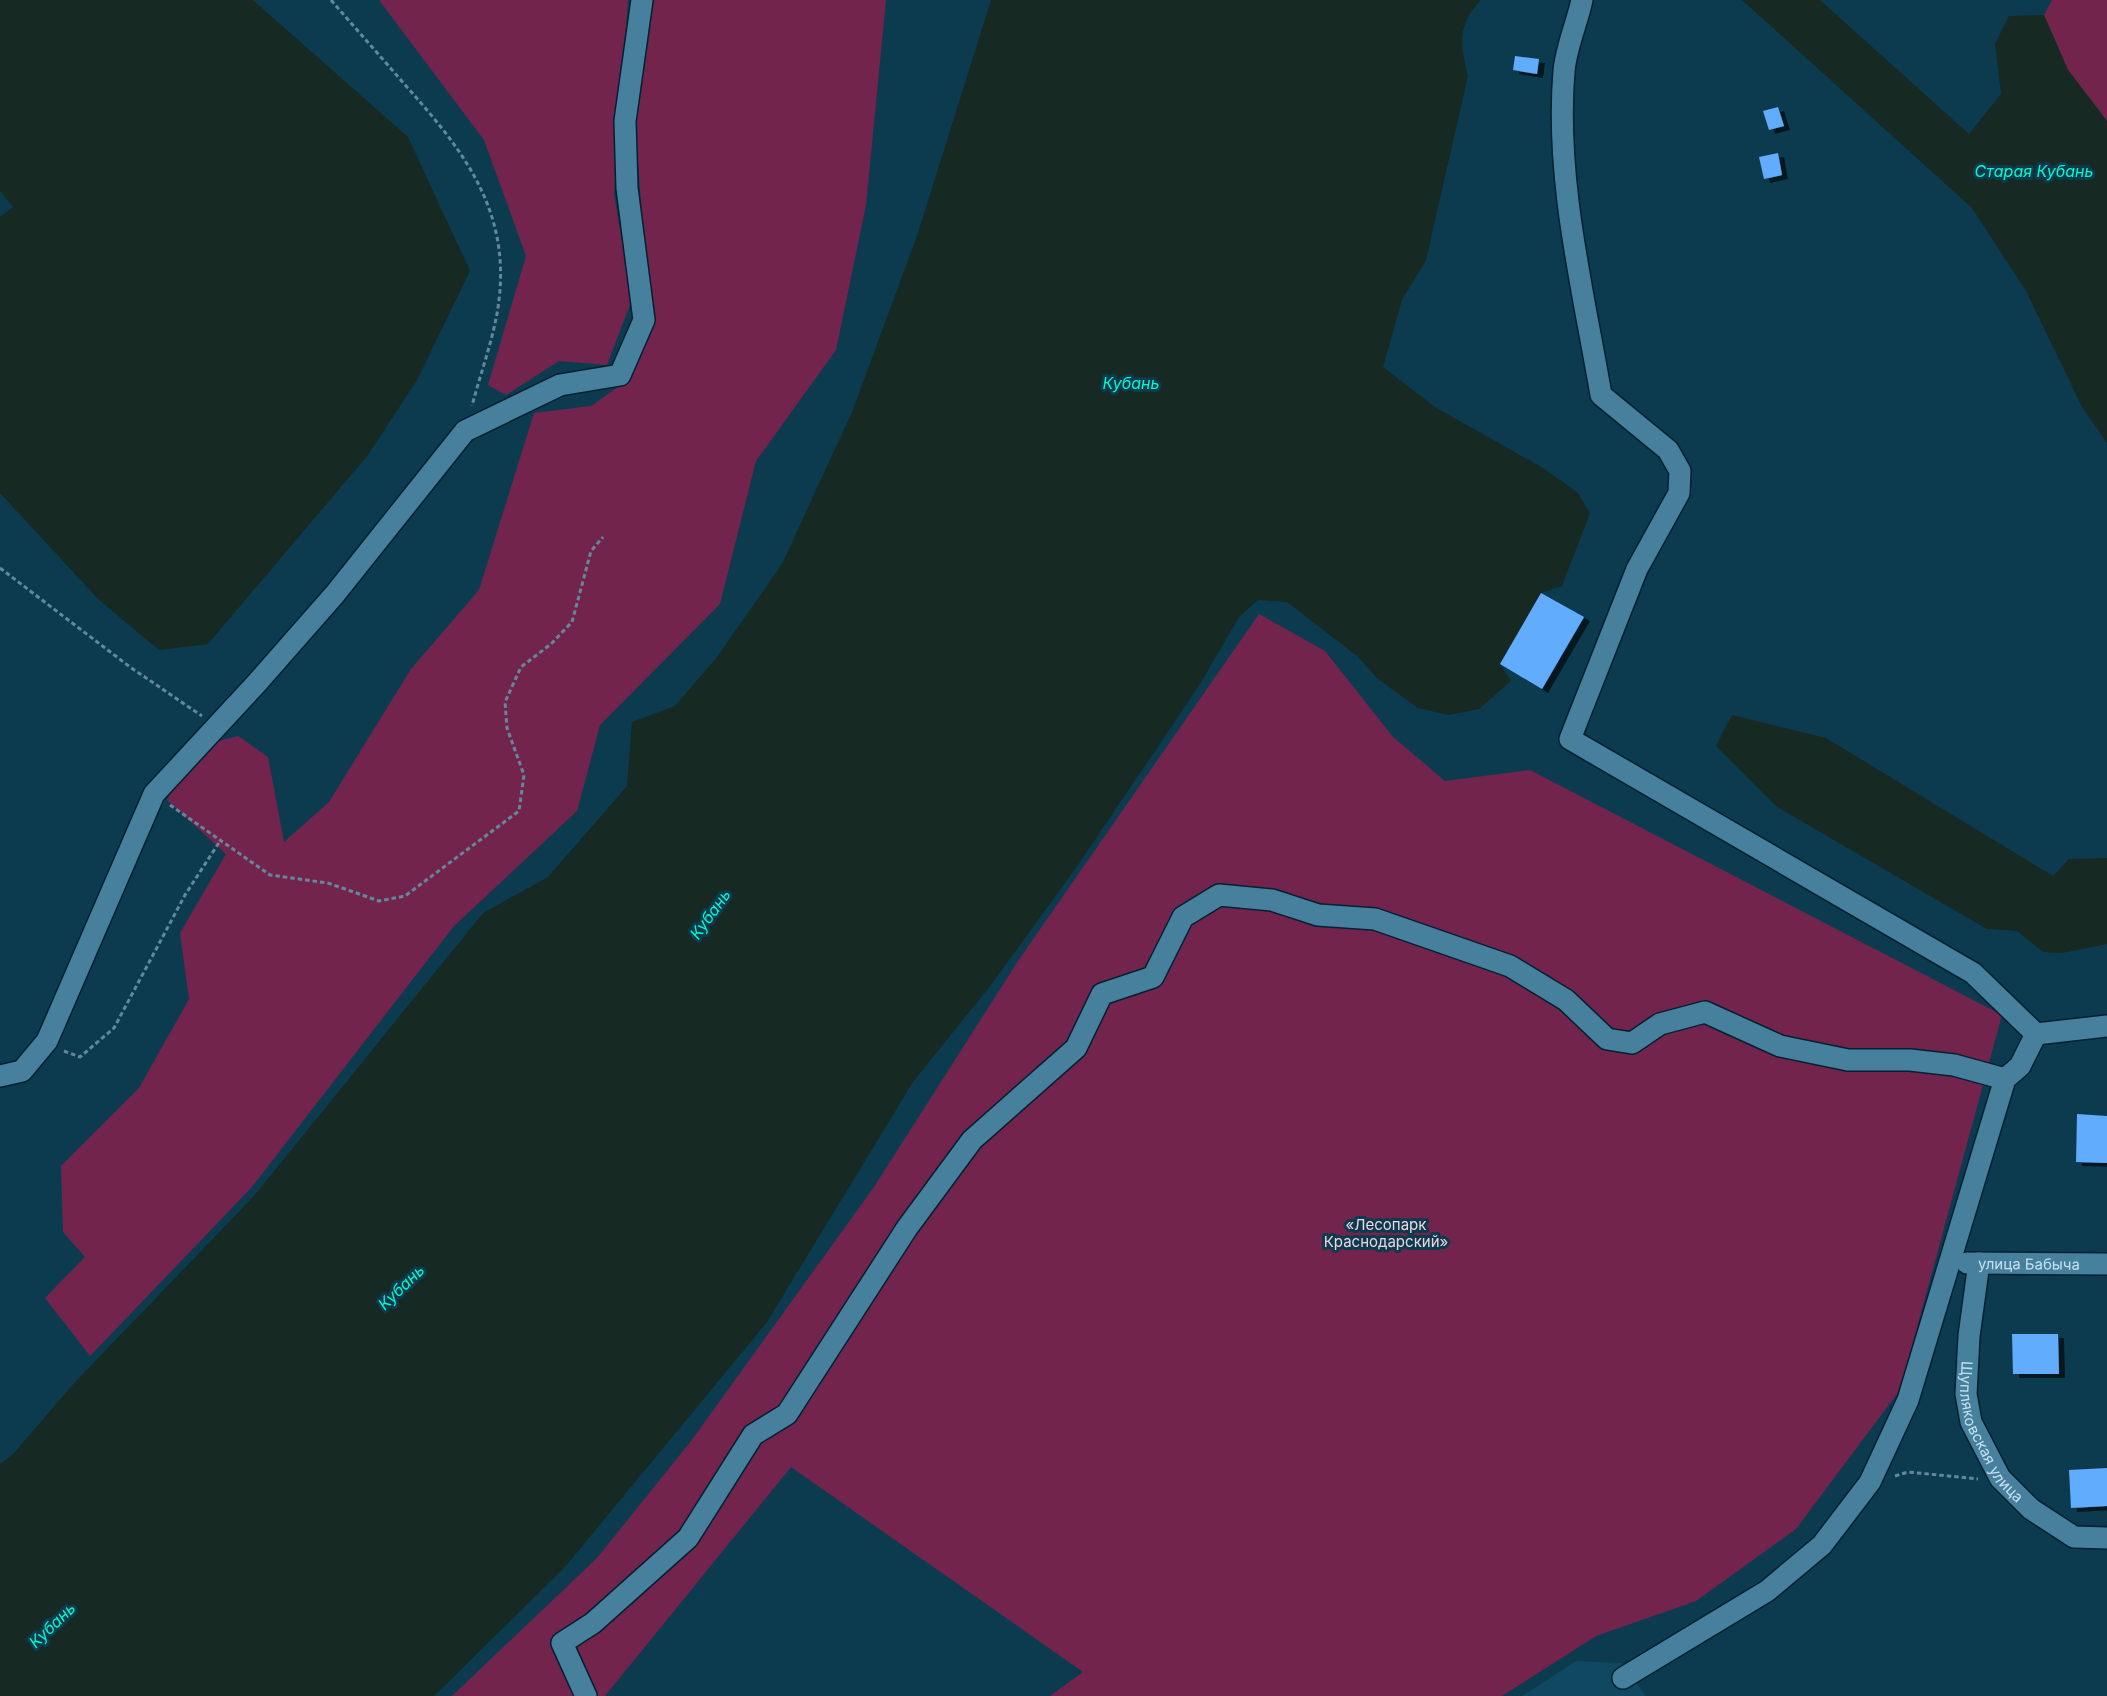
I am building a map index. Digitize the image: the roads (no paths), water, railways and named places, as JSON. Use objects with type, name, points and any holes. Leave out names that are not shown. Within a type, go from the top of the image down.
[{"type":"street","points":[[0,1076],[22,1071],[47,1041],[154,794],[215,725],[256,684],[335,594],[465,431],[560,385],[620,375],[644,320],[627,188],[625,121],[642,0]]},
{"type":"street","points":[[1582,0],[1565,68],[1562,112],[1568,193],[1601,395],[1668,450],[1680,471],[1679,493],[1637,569],[1570,739],[1986,983],[2036,1034]]},
{"type":"street","points":[[586,1696],[562,1644],[593,1623],[688,1538],[753,1435],[787,1414],[908,1228],[972,1140],[1076,1048],[1102,994],[1153,977],[1183,916],[1219,895],[1272,900],[1318,915],[1375,919],[1510,966],[1566,1000],[1607,1039],[1632,1042],[1660,1024],[1705,1012],[1780,1046],[1848,1060],[1910,1060],[1954,1065],[2005,1079]]},
{"type":"street","points":[[2036,1034],[2107,1026]]},
{"type":"street","points":[[1623,1678],[1767,1591],[1822,1545],[1870,1482],[1908,1400],[2005,1079],[2020,1066],[2036,1034]]},
{"type":"street","name":"улица Бабыча","points":[[1949,1263],[2107,1264]]},
{"type":"street","name":"Щупляковская улица","points":[[1979,1263],[1969,1336],[1966,1394],[1971,1422],[2000,1478],[2031,1509],[2074,1537],[2107,1538]]},
{"type":"water","points":[[0,0],[253,0],[408,137],[470,271],[417,380],[368,455],[208,644],[159,650],[98,599],[0,493],[0,217],[13,207],[0,191]]},
{"type":"water","name":"Кубань","points":[[991,0],[1481,0],[1473,9],[1464,27],[1462,44],[1468,76],[1426,260],[1402,300],[1383,367],[1435,407],[1543,468],[1577,492],[1590,513],[1562,586],[1541,593],[1500,664],[1511,681],[1479,709],[1449,715],[1418,708],[1378,679],[1357,656],[1287,602],[1258,600],[1239,617],[1200,684],[1078,865],[991,985],[913,1082],[767,1322],[565,1567],[434,1696],[0,1696],[0,1464],[13,1454],[77,1380],[254,1196],[483,913],[548,877],[627,786],[632,722],[675,706],[717,657],[782,564],[852,412],[917,236]]},
{"type":"water","name":"Старая Кубань","points":[[1742,0],[1820,0],[1969,134],[2001,94],[1995,44],[2009,16],[2044,15],[2068,70],[2107,121],[2107,443],[2082,407],[2026,291],[1972,208]]},
{"type":"water","points":[[1732,715],[1826,738],[2053,876],[2069,859],[2107,858],[2107,944],[2062,953],[2043,952],[2017,931],[1987,929],[1777,807],[1716,746]]},
{"type":"park label","name":"«Лесопарк Краснодарский»","points":[[1386,1232]]}]
